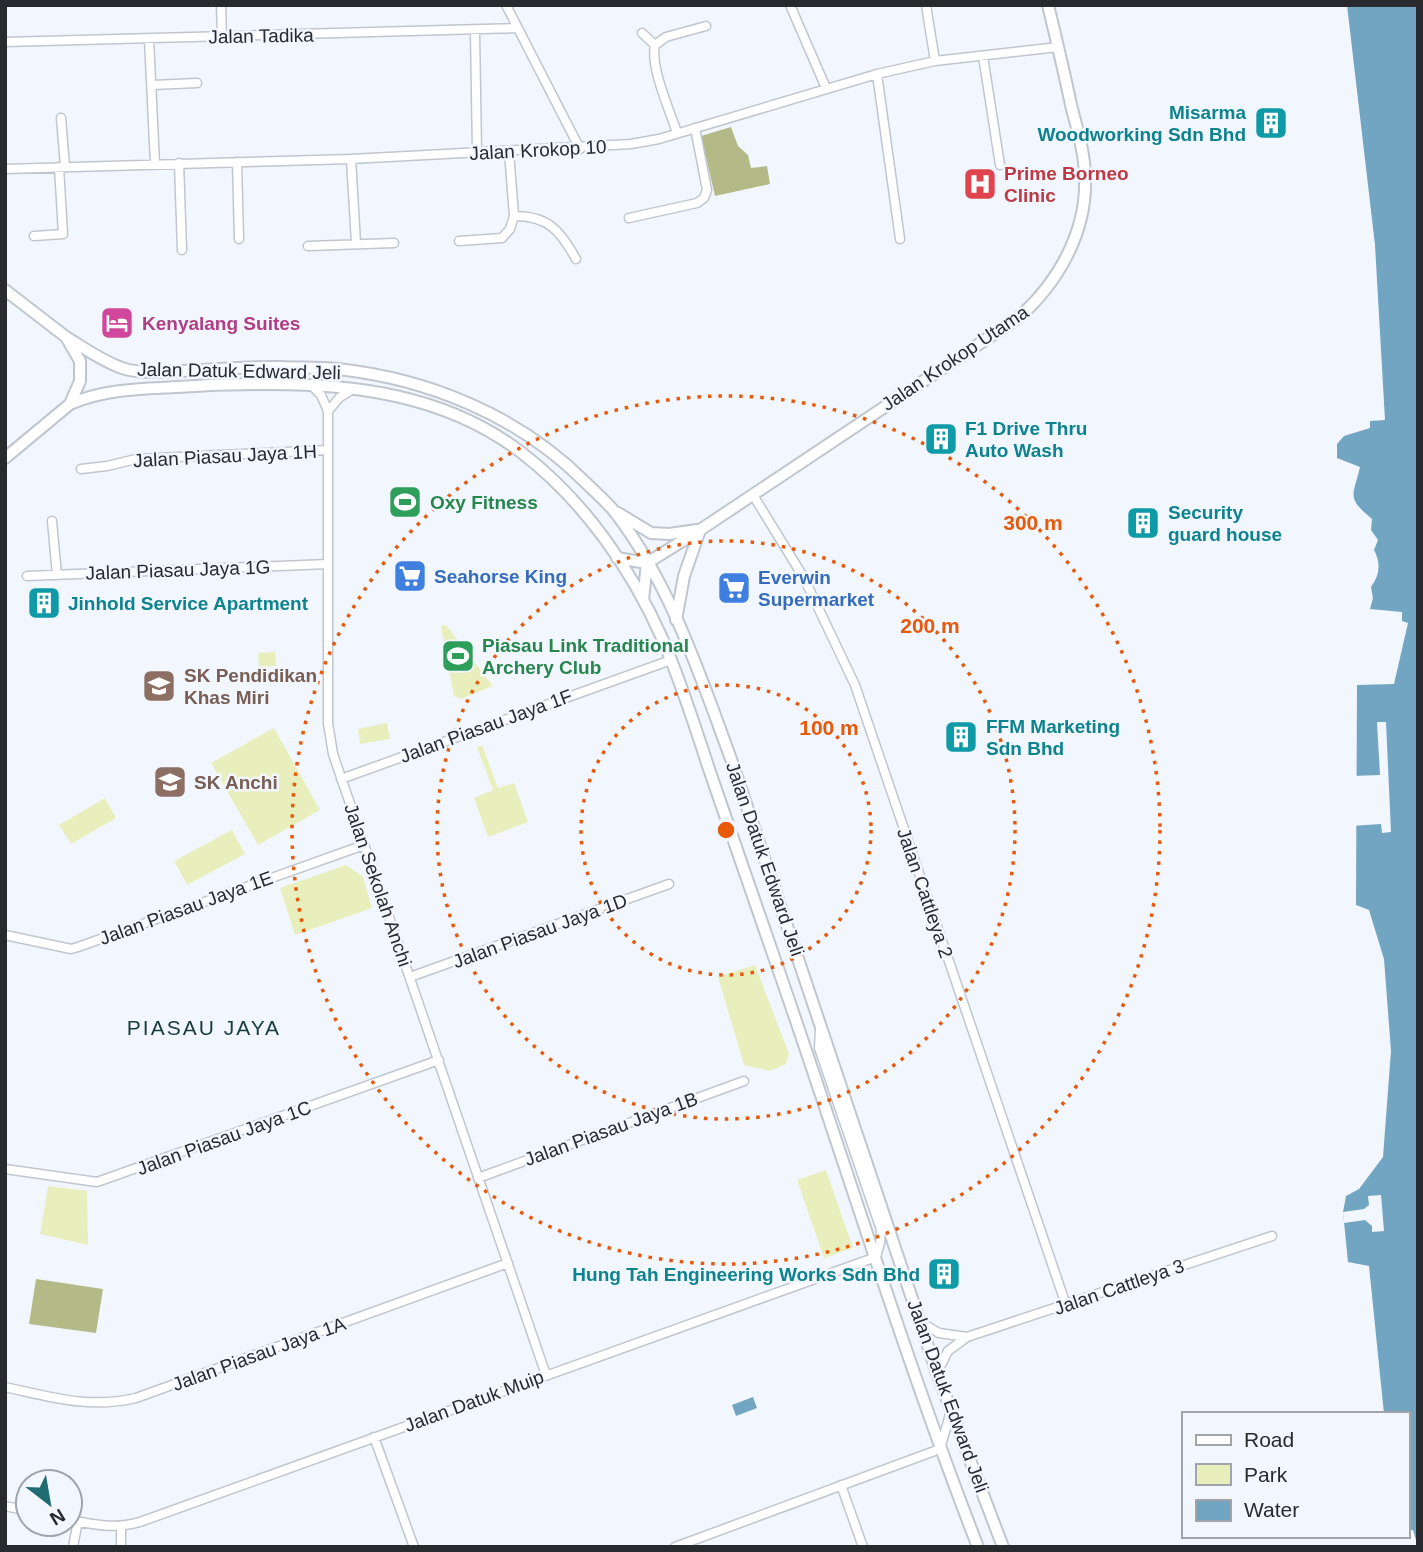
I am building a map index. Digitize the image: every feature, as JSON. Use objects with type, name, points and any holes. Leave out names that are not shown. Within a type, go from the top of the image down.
[{"type":"street","points":[[221,5],[222,37]]},
{"type":"street","points":[[506,5],[580,149]]},
{"type":"street","points":[[790,5],[826,88]]},
{"type":"street","points":[[926,5],[935,61]]},
{"type":"street","name":"Jalan Krokop Utama","points":[[648,563],[1018,318],[1038,301],[1065,261],[1071,247],[1080,221],[1085,178],[1078,133],[1048,5]]},
{"type":"street","points":[[677,133],[653,52],[655,45],[666,37],[706,26]]},
{"type":"street","name":"Jalan Tadika","points":[[5,42],[517,28]]},
{"type":"street","points":[[475,31],[477,153]]},
{"type":"street","points":[[642,33],[655,45]]},
{"type":"street","points":[[149,39],[155,164]]},
{"type":"street","name":"Jalan Krokop 10","points":[[5,169],[351,159],[580,149],[631,144],[695,128],[877,74],[935,61],[1058,47]]},
{"type":"street","points":[[983,56],[1000,165]]},
{"type":"street","points":[[877,74],[900,239]]},
{"type":"street","points":[[153,85],[197,83]]},
{"type":"street","points":[[34,236],[63,234],[61,118]]},
{"type":"street","points":[[629,218],[697,203],[704,198],[707,190],[695,128]]},
{"type":"street","points":[[459,241],[502,238],[510,229],[514,216],[509,152]]},
{"type":"street","points":[[351,159],[356,243]]},
{"type":"street","points":[[237,162],[239,239]]},
{"type":"street","points":[[179,163],[183,250]]},
{"type":"street","points":[[514,216],[529,216],[553,227],[564,237],[576,259]]},
{"type":"street","points":[[309,246],[394,243]]},
{"type":"street","name":"Jalan Datuk Edward Jeli","points":[[5,290],[66,337],[106,361],[136,371],[148,373],[276,367],[338,369],[406,382],[447,394],[485,411],[530,437],[568,466],[612,509],[648,563],[676,620],[732,759],[937,1374],[1003,1547]]},
{"type":"street","points":[[5,458],[70,404],[80,381],[80,361],[66,337]]},
{"type":"street","points":[[310,383],[328,411],[340,397],[356,387]]},
{"type":"street","name":"Jalan Datuk Edward Jeli","points":[[70,404],[92,395],[116,390],[249,384],[310,383],[356,387],[390,394],[456,414],[511,446],[563,489],[596,526],[643,600],[671,660],[940,1449],[978,1547]]},
{"type":"street","name":"Jalan Sekolah Anchi","points":[[328,411],[328,723],[341,779],[546,1375]]},
{"type":"street","name":"Jalan Piasau Jaya 1H","points":[[81,469],[107,467],[135,459],[328,450]]},
{"type":"street","name":"Jalan Cattleya 2","points":[[753,495],[804,578],[855,685],[1066,1305]]},
{"type":"street","points":[[612,509],[651,533],[700,530],[678,594],[676,620]]},
{"type":"street","points":[[52,521],[57,575]]},
{"type":"street","points":[[617,558],[648,563],[643,600]]},
{"type":"street","name":"Jalan Piasau Jaya 1G","points":[[27,576],[328,564]]},
{"type":"street","name":"Jalan Piasau Jaya 1F","points":[[341,779],[671,660]]},
{"type":"street","name":"Jalan Piasau Jaya 1E","points":[[5,935],[71,949],[364,845]]},
{"type":"street","name":"Jalan Piasau Jaya 1D","points":[[410,977],[669,884]]},
{"type":"street","points":[[820,1022],[819,1048],[881,1230],[876,1257]]},
{"type":"street","name":"Jalan Piasau Jaya 1C","points":[[5,1169],[97,1182],[439,1060]]},
{"type":"street","name":"Jalan Piasau Jaya 1B","points":[[478,1178],[744,1081]]},
{"type":"street","name":"Jalan Cattleya 3","points":[[937,1374],[948,1351],[967,1337],[1272,1236]]},
{"type":"street","name":"Jalan Datuk Muip","points":[[84,1522],[121,1527],[140,1522],[876,1257]]},
{"type":"street","name":"Jalan Piasau Jaya 1A","points":[[5,1387],[83,1403],[111,1404],[136,1398],[508,1263]]},
{"type":"street","points":[[920,1322],[939,1333],[967,1337]]},
{"type":"street","points":[[675,1547],[940,1449],[951,1410]]},
{"type":"street","points":[[374,1437],[414,1547]]},
{"type":"street","points":[[841,1485],[863,1547]]},
{"type":"street","points":[[121,1527],[121,1547]]},
{"type":"green space","points":[[731,127],[738,146],[748,155],[751,168],[767,166],[770,184],[715,196],[701,136]]},
{"type":"green space","name":"Piasau Link Traditional Archery Club","points":[[446,625],[493,686],[461,699],[454,696],[441,626]]},
{"type":"green space","points":[[275,652],[276,666],[259,667],[258,653]]},
{"type":"green space","points":[[387,723],[390,739],[360,744],[358,729]]},
{"type":"green space","points":[[274,728],[320,810],[258,845],[211,763]]},
{"type":"green space","points":[[482,745],[498,788],[514,783],[528,822],[488,837],[474,798],[493,790],[477,747]]},
{"type":"green space","points":[[105,798],[116,818],[71,844],[59,825]]},
{"type":"green space","points":[[232,830],[245,854],[187,885],[174,861]]},
{"type":"green space","points":[[346,865],[363,877],[372,908],[295,935],[280,888]]},
{"type":"green space","points":[[755,965],[789,1054],[786,1064],[770,1071],[744,1065],[718,977]]},
{"type":"green space","points":[[826,1170],[853,1248],[824,1258],[797,1180]]},
{"type":"green space","points":[[48,1186],[87,1191],[88,1245],[40,1234]]},
{"type":"green space","points":[[36,1279],[103,1289],[96,1333],[29,1324]]},
{"type":"water","points":[[1347,5],[1418,5],[1418,1547],[1413,1530],[1409,1530],[1409,1412],[1384,1412],[1369,1266],[1348,1262],[1343,1212],[1346,1196],[1359,1189],[1383,1157],[1391,1051],[1384,959],[1369,910],[1356,905],[1357,685],[1394,684],[1408,623],[1402,621],[1402,612],[1370,609],[1373,598],[1371,587],[1378,569],[1374,550],[1378,540],[1371,530],[1372,519],[1355,501],[1354,491],[1360,467],[1337,458],[1337,444],[1344,436],[1370,428],[1370,421],[1385,420],[1375,245]]},
{"type":"water","points":[[753,1397],[757,1408],[736,1416],[732,1405]]},
{"type":"pier","points":[[1377,722],[1386,722],[1391,832],[1382,833],[1381,824],[1351,826],[1352,776],[1380,775]]},
{"type":"pier","points":[[1381,1195],[1384,1231],[1372,1232],[1372,1226],[1365,1220],[1344,1223],[1343,1212],[1364,1209],[1369,1205],[1368,1196]]},
{"type":"place","name":"Misarma Woodworking Sdn Bhd","points":[[1271,123]]},
{"type":"place","name":"Prime Borneo Clinic","points":[[980,184]]},
{"type":"place","name":"Kenyalang Suites","points":[[117,323]]},
{"type":"place","name":"F1 Drive Thru Auto Wash","points":[[941,439]]},
{"type":"place","name":"Oxy Fitness","points":[[405,502]]},
{"type":"place","name":"Security guard house","points":[[1143,523]]},
{"type":"place","name":"Seahorse King","points":[[410,576]]},
{"type":"place","name":"Everwin Supermarket","points":[[734,588]]},
{"type":"place","name":"Jinhold Service Apartment","points":[[44,603]]},
{"type":"place","name":"Piasau Link Traditional Archery Club","points":[[458,656]]},
{"type":"place","name":"SK Pendidikan Khas Miri","points":[[159,686]]},
{"type":"place","name":"FFM Marketing Sdn Bhd","points":[[961,737]]},
{"type":"place","name":"SK Anchi","points":[[170,782]]},
{"type":"place","name":"Hung Tah Engineering Works Sdn Bhd","points":[[944,1274]]},
{"type":"district","name":"PIASAU JAYA","points":[[204,1027]]}]
